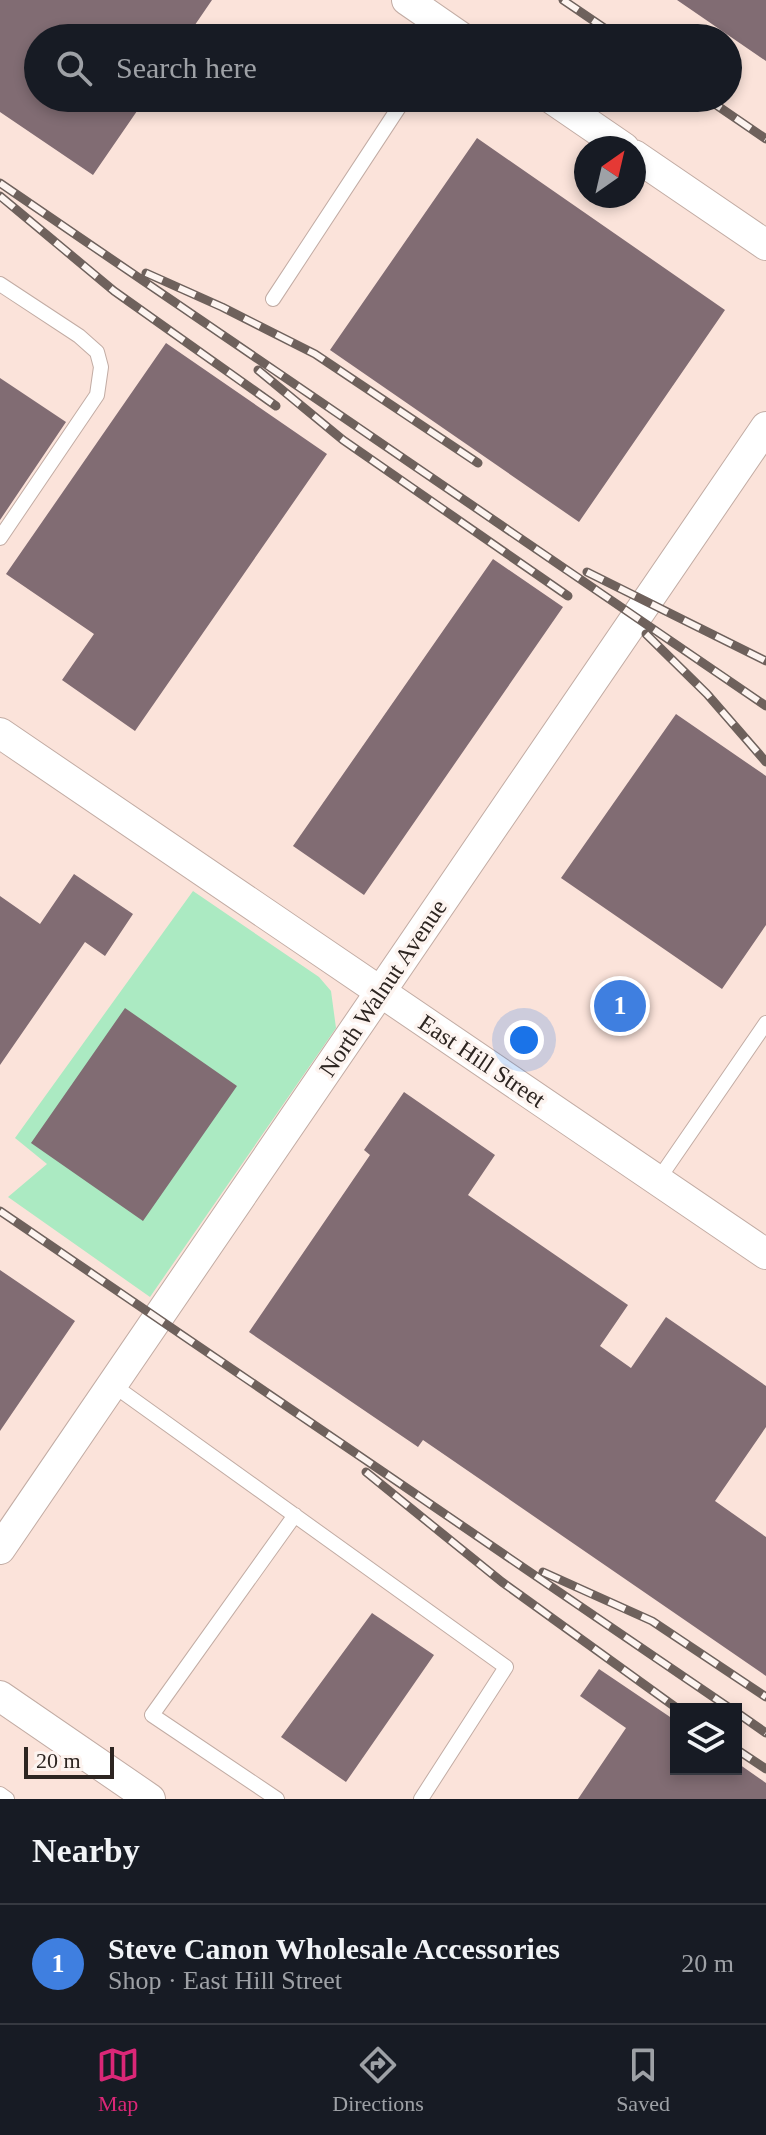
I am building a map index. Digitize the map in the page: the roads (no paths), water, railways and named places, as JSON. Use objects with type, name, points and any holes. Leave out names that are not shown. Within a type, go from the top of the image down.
[{"type":"street","points":[[407,0],[438,24]]},
{"type":"street","points":[[571,112],[606,136]]},
{"type":"street","points":[[646,163],[766,245]]},
{"type":"street","name":"North Walnut Avenue","points":[[0,1549],[766,427]]},
{"type":"street","name":"East Hill Street","points":[[0,733],[766,1254]]},
{"type":"street","points":[[0,1696],[150,1799]]},
{"type":"lane","points":[[273,299],[396,112]]},
{"type":"lane","points":[[0,284],[79,336],[97,352],[101,367],[97,395],[0,538]]},
{"type":"lane","points":[[658,1180],[766,1023]]},
{"type":"lane","points":[[113,1385],[506,1667],[421,1799]]},
{"type":"lane","points":[[277,1799],[257,1794],[152,1715],[295,1515]]},
{"type":"lane","points":[[0,1794],[7,1799]]},
{"type":"railway","points":[[563,0],[598,24]]},
{"type":"railway","points":[[726,112],[766,139]]},
{"type":"railway","points":[[0,183],[766,706]]},
{"type":"railway","points":[[0,196],[114,291],[276,406]]},
{"type":"railway","points":[[146,273],[315,354],[478,463]]},
{"type":"railway","points":[[258,370],[343,440],[568,596]]},
{"type":"railway","points":[[587,572],[766,661]]},
{"type":"railway","points":[[646,634],[707,694],[766,762]]},
{"type":"railway","points":[[0,1211],[722,1703]]},
{"type":"railway","points":[[366,1472],[502,1582],[670,1703]]},
{"type":"railway","points":[[543,1572],[652,1621],[766,1697]]},
{"type":"railway","points":[[742,1716],[766,1733]]},
{"type":"railway","points":[[742,1753],[766,1769]]},
{"type":"place","name":"Steve Canon Wholesale Accessories","points":[[620,1006]]}]
